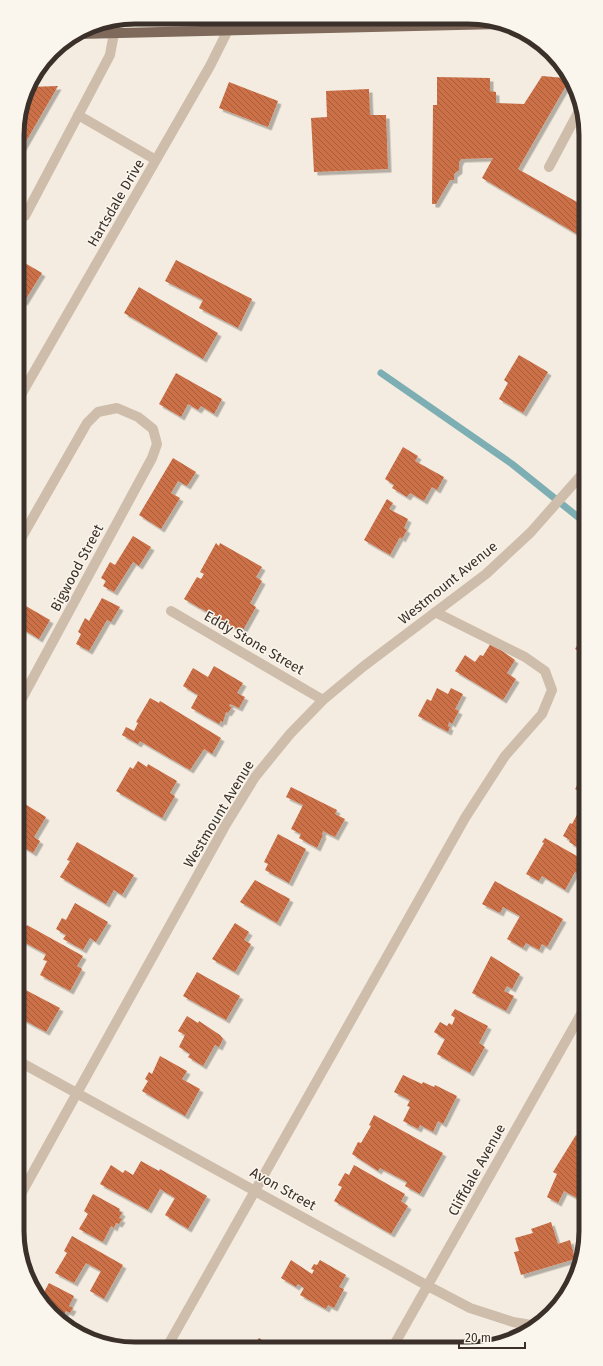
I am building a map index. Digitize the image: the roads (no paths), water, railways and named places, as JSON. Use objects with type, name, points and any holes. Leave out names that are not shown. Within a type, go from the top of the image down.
[{"type":"main road","points":[[90,34],[479,25]]},
{"type":"street","name":"Hartsdale Drive","points":[[24,390],[210,66],[231,24]]},
{"type":"street","points":[[24,216],[110,56],[114,33]]},
{"type":"street","points":[[78,115],[156,160]]},
{"type":"street","points":[[549,167],[577,115]]},
{"type":"street","name":"Bigwood Street","points":[[24,533],[87,424],[98,412],[117,408],[138,417],[153,429],[157,444],[152,458],[24,695]]},
{"type":"street","name":"Westmount Avenue","points":[[24,1189],[225,826],[255,777],[290,734],[323,700],[364,666],[486,574],[531,532],[579,478]]},
{"type":"street","name":"Eddy Stone Street","points":[[171,611],[323,700]]},
{"type":"street","points":[[169,1342],[465,818],[505,756],[542,714],[552,690],[545,671],[525,657],[435,612]]},
{"type":"street","name":"Cliffdale Avenue","points":[[396,1342],[579,1019]]},
{"type":"street","name":"Avon Street","points":[[24,1064],[255,1189],[470,1308],[513,1322],[528,1324]]},
{"type":"waterway","points":[[381,373],[512,464],[579,518]]}]
